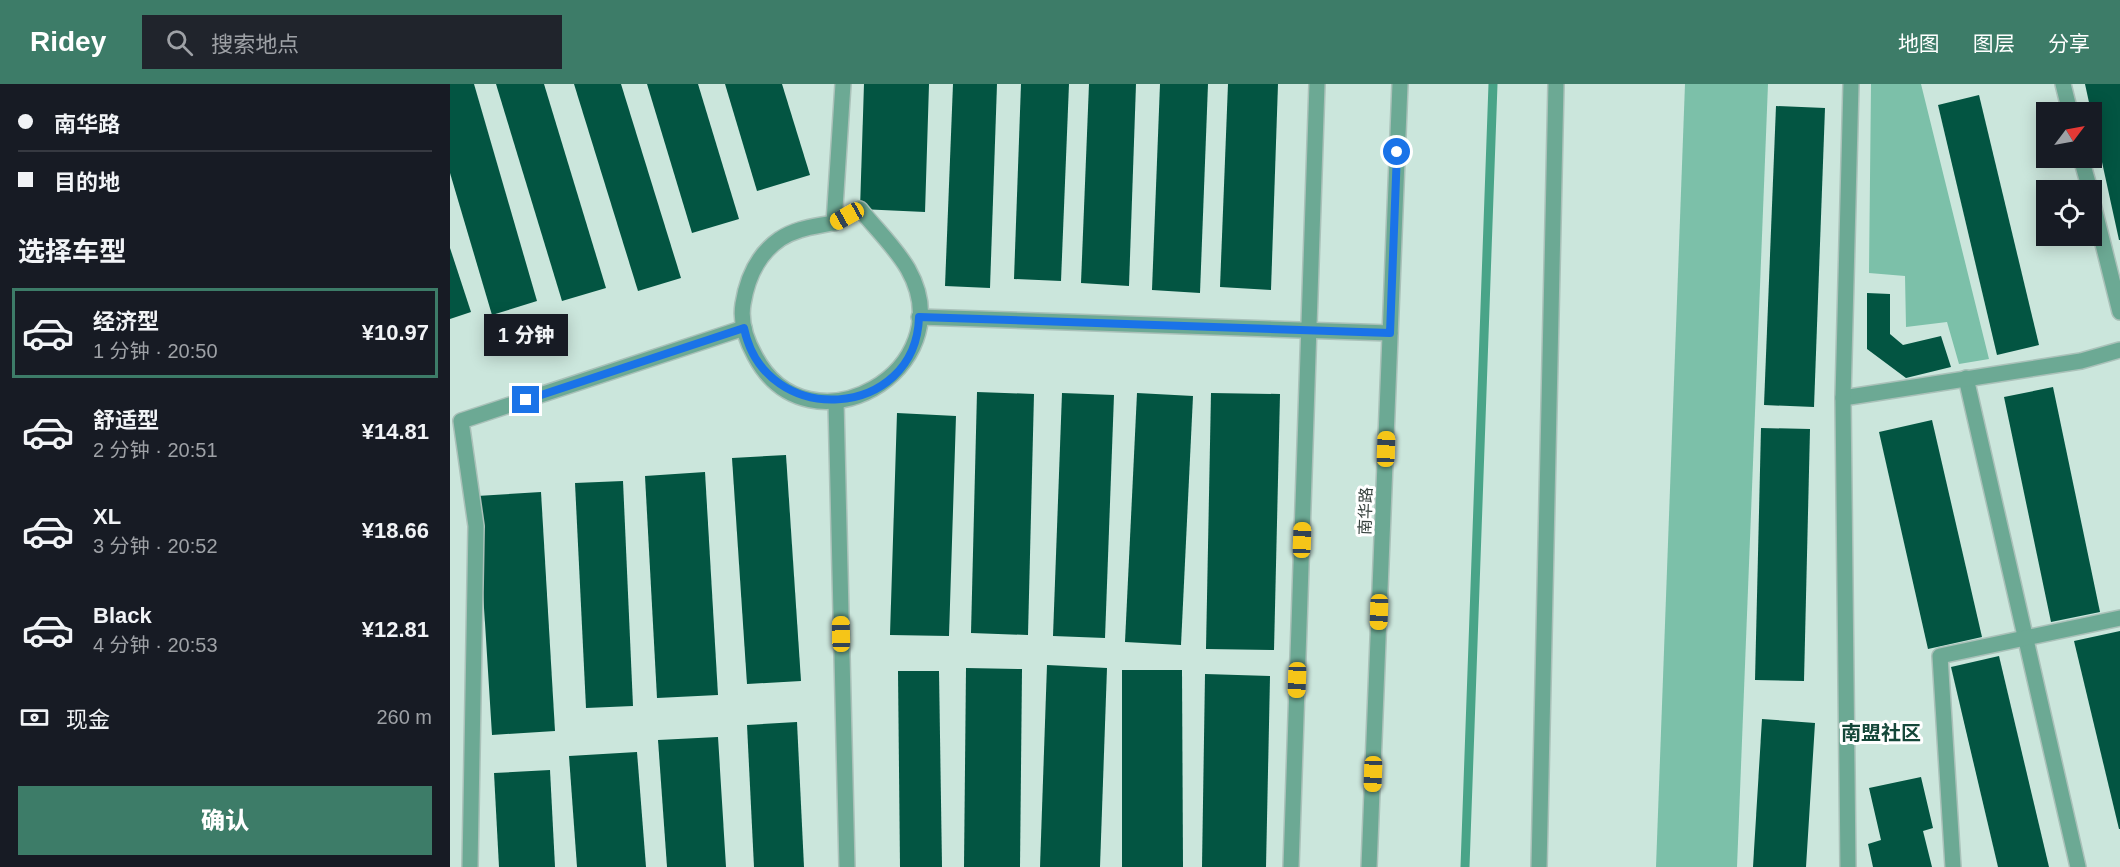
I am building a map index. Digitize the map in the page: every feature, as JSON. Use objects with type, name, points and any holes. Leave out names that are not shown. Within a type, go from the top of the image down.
[{"type":"street","points":[[834,223],[843,84]]},
{"type":"street","points":[[1291,867],[1317,84]]},
{"type":"street","name":"南华路","points":[[1369,867],[1400,84]]},
{"type":"street","points":[[1539,867],[1556,84]]},
{"type":"street","points":[[1848,867],[1843,398],[1851,84]]},
{"type":"street","points":[[2063,84],[2068,102]]},
{"type":"street","points":[[860,209],[909,269],[919,298],[918,328],[908,357],[889,380],[864,395],[836,402],[808,399],[782,387],[760,367],[747,341],[742,313],[746,285],[759,259],[780,239],[806,227],[834,223],[860,209]]},
{"type":"street","points":[[2102,240],[2120,312]]},
{"type":"street","points":[[919,317],[1390,333]]},
{"type":"street","points":[[470,867],[476,526],[455,422],[744,328]]},
{"type":"street","points":[[1843,398],[2081,361],[2120,350]]},
{"type":"street","points":[[1966,378],[2078,867]]},
{"type":"street","points":[[836,402],[847,867]]},
{"type":"street","points":[[1953,867],[1940,656],[2120,618]]},
{"type":"green space","points":[[1685,84],[1768,84],[1737,867],[1656,867]]},
{"type":"green space","points":[[1871,84],[1921,84],[1989,359],[1959,364],[1947,322],[1906,327],[1905,276],[1869,273]]},
{"type":"building","points":[[450,84],[474,84],[537,301],[492,315],[450,173]]},
{"type":"building","points":[[496,84],[544,84],[606,288],[562,301]]},
{"type":"building","points":[[574,84],[621,84],[681,278],[638,291]]},
{"type":"building","points":[[647,84],[698,84],[739,219],[692,233]]},
{"type":"building","points":[[725,84],[782,84],[810,175],[757,191]]},
{"type":"building","points":[[864,84],[929,84],[925,212],[860,209]]},
{"type":"building","points":[[953,84],[997,84],[990,288],[945,286]]},
{"type":"building","points":[[1021,84],[1069,84],[1061,281],[1014,279]]},
{"type":"building","points":[[1089,84],[1136,84],[1129,286],[1081,283]]},
{"type":"building","points":[[1160,84],[1208,84],[1200,293],[1152,290]]},
{"type":"building","points":[[1228,84],[1278,84],[1271,290],[1220,287]]},
{"type":"building","points":[[2085,84],[2120,84],[2120,240],[2102,162],[2102,102],[2089,102]]},
{"type":"building","points":[[1979,95],[2039,345],[1997,355],[1938,105]]},
{"type":"building","points":[[1776,106],[1825,108],[1814,407],[1764,405]]},
{"type":"building","points":[[450,248],[471,312],[450,319]]},
{"type":"building","points":[[1867,293],[1890,294],[1890,334],[1903,345],[1941,336],[1951,367],[1906,378],[1867,349]]},
{"type":"building","points":[[2053,387],[2100,612],[2051,622],[2004,397]]},
{"type":"building","points":[[977,392],[1034,394],[1028,635],[971,633]]},
{"type":"building","points":[[1062,393],[1114,395],[1105,638],[1053,636]]},
{"type":"building","points":[[1137,393],[1193,396],[1181,645],[1125,642]]},
{"type":"building","points":[[1211,393],[1280,394],[1274,650],[1206,649]]},
{"type":"building","points":[[897,413],[956,416],[949,636],[890,635]]},
{"type":"building","points":[[1932,420],[1982,637],[1928,649],[1879,432]]},
{"type":"building","points":[[1761,428],[1810,429],[1804,681],[1755,680]]},
{"type":"building","points":[[786,455],[801,681],[747,684],[732,458]]},
{"type":"building","points":[[705,472],[718,695],[657,698],[645,476]]},
{"type":"building","points":[[623,481],[633,706],[586,708],[575,483]]},
{"type":"building","points":[[541,492],[555,731],[492,735],[477,496]]},
{"type":"building","points":[[2120,631],[2120,829],[2119,829],[2074,641]]},
{"type":"building","points":[[1999,656],[2049,867],[1998,867],[1951,667]]},
{"type":"building","points":[[1047,665],[1107,668],[1100,867],[1040,867]]},
{"type":"building","points":[[966,668],[1022,669],[1020,867],[964,867]]},
{"type":"building","points":[[1122,670],[1182,670],[1183,867],[1122,867]]},
{"type":"building","points":[[898,671],[939,671],[942,867],[900,867]]},
{"type":"building","points":[[1205,674],[1270,676],[1266,867],[1202,867]]},
{"type":"building","points":[[1762,719],[1815,723],[1806,867],[1753,867]]},
{"type":"building","points":[[797,722],[804,867],[754,867],[747,725]]},
{"type":"building","points":[[718,737],[726,867],[667,867],[658,740]]},
{"type":"building","points":[[637,752],[646,867],[577,867],[569,756]]},
{"type":"building","points":[[550,770],[555,867],[499,867],[494,773]]},
{"type":"building","points":[[1921,777],[1933,828],[1923,831],[1932,867],[1873,867],[1868,844],[1881,840],[1869,788]]},
{"type":"waterway","points":[[1465,867],[1493,84]]},
{"type":"district","name":"南盟社区","points":[[1881,733]]},
{"type":"route","points":[[526,400],[744,328],[747,341],[760,367],[782,387],[808,399],[836,402],[864,395],[889,380],[908,357],[918,328],[919,317],[1390,333],[1397,152]]}]
